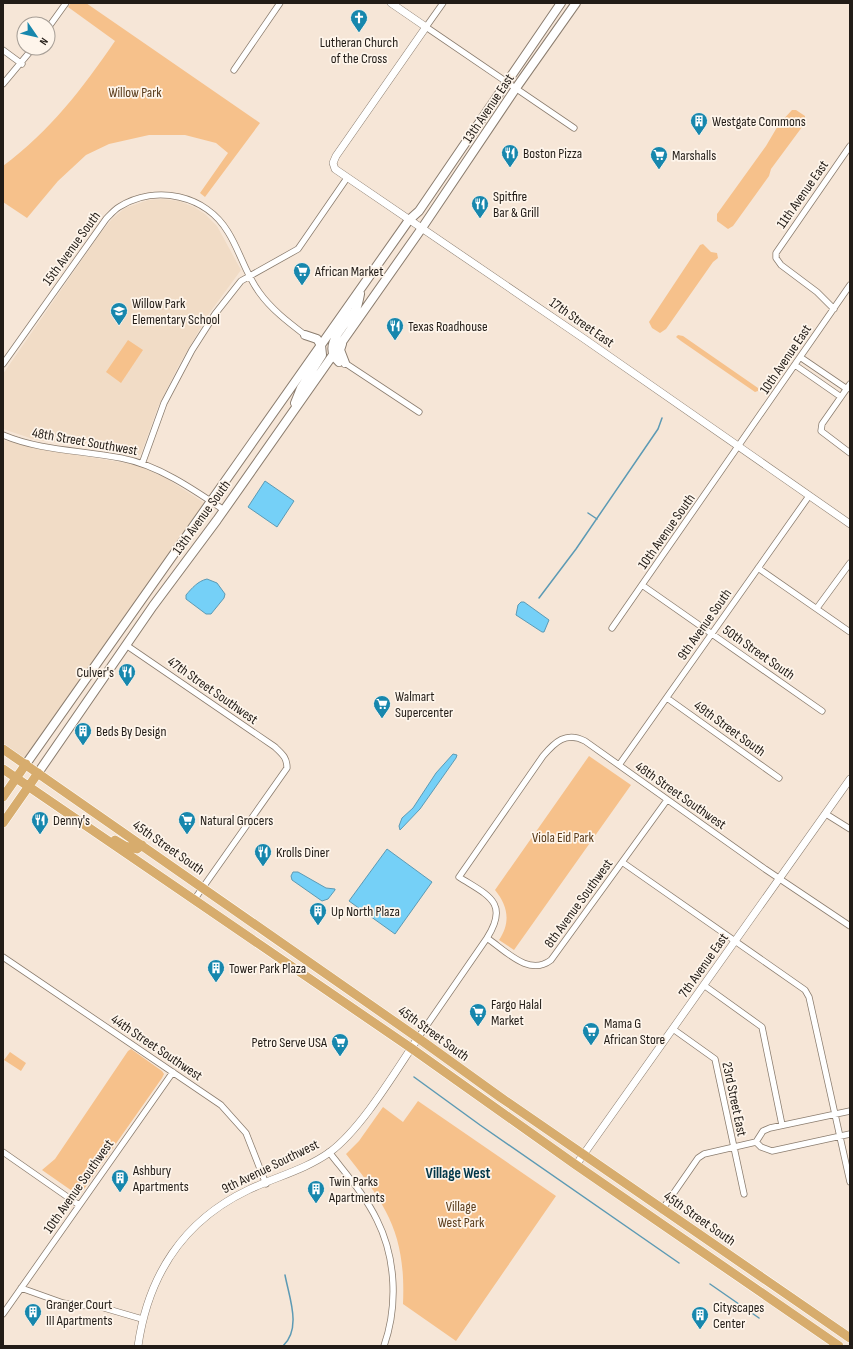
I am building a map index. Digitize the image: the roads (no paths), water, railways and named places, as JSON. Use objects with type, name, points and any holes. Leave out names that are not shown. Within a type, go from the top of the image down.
[{"type":"main road","name":"13th Avenue East","points":[[409,220],[419,211],[560,3]]},
{"type":"main road","name":"13th Avenue East","points":[[422,228],[516,88],[576,3]]},
{"type":"main road","points":[[342,363],[333,354],[332,343],[356,308],[362,287],[409,220]]},
{"type":"main road","name":"13th Avenue South","points":[[3,824],[126,645],[224,510],[333,354],[344,341],[422,228]]},
{"type":"main road","name":"13th Avenue South","points":[[3,797],[311,359],[319,342],[337,323],[362,287]]},
{"type":"main road","points":[[291,414],[301,388],[320,360],[322,349],[319,342],[305,335]]},
{"type":"main road","points":[[305,335],[313,347],[311,359]]},
{"type":"main road","points":[[342,363],[340,350],[344,341]]},
{"type":"main road","points":[[323,369],[329,365],[342,363]]},
{"type":"main road","points":[[126,645],[122,639],[124,634],[152,591],[156,580]]},
{"type":"main road","name":"45th Street South","points":[[3,749],[368,1002],[662,1210],[850,1338]]},
{"type":"main road","name":"45th Street South","points":[[3,769],[28,788],[411,1048],[576,1165],[839,1346]]},
{"type":"main road","points":[[74,819],[95,828],[125,846],[137,849],[142,845]]},
{"type":"main road","points":[[132,859],[137,854],[142,853],[170,868],[178,870]]},
{"type":"main road","points":[[245,935],[260,940],[300,966],[306,966],[311,963]]},
{"type":"main road","points":[[303,974],[308,971],[319,973],[345,991],[368,1002]]},
{"type":"street","points":[[56,17],[66,3]]},
{"type":"street","points":[[234,70],[280,3]]},
{"type":"street","points":[[391,3],[574,128]]},
{"type":"street","points":[[426,27],[443,3]]},
{"type":"street","name":"17th Street East","points":[[426,27],[336,156],[334,163],[336,169],[347,178],[583,338],[850,524]]},
{"type":"street","points":[[3,50],[22,64]]},
{"type":"street","points":[[3,84],[28,56]]},
{"type":"street","name":"11th Avenue East","points":[[834,309],[817,292],[781,265],[776,256],[777,250],[850,146]]},
{"type":"street","points":[[142,464],[164,403],[192,350],[226,298],[241,281],[298,249],[347,178]]},
{"type":"street","name":"15th Avenue South","points":[[3,364],[106,219],[119,207],[144,196],[163,195],[187,198],[200,204],[211,212],[228,232],[249,276],[265,300],[284,319],[305,335]]},
{"type":"street","name":"10th Avenue East","points":[[739,447],[850,285]]},
{"type":"street","points":[[800,357],[848,387],[822,424],[821,431],[850,454]]},
{"type":"street","points":[[342,363],[419,412]]},
{"type":"street","points":[[795,365],[841,397]]},
{"type":"street","name":"48th Street Southwest","points":[[3,436],[37,446],[120,457],[142,464],[168,476],[224,510]]},
{"type":"street","name":"10th Avenue South","points":[[612,628],[739,447]]},
{"type":"street","name":"9th Avenue South","points":[[619,765],[809,496]]},
{"type":"street","points":[[817,608],[850,563]]},
{"type":"street","points":[[758,568],[850,632]]},
{"type":"street","name":"50th Street South","points":[[642,585],[822,712]]},
{"type":"street","name":"47th Street Southwest","points":[[126,645],[275,747],[284,756],[287,768],[203,887]]},
{"type":"street","name":"49th Street South","points":[[666,698],[778,778]]},
{"type":"street","name":"48th Street Southwest","points":[[487,938],[495,926],[497,918],[493,901],[487,895],[459,877],[546,752],[559,739],[567,737],[580,739],[619,765],[780,879],[850,926]]},
{"type":"street","name":"7th Avenue East","points":[[576,1165],[705,986],[850,779]]},
{"type":"street","name":"8th Avenue Southwest","points":[[487,938],[518,960],[529,965],[534,967],[546,964],[559,951],[667,800]]},
{"type":"street","points":[[826,814],[850,829]]},
{"type":"street","points":[[622,862],[805,990],[809,997],[850,1182]]},
{"type":"street","points":[[194,900],[203,887]]},
{"type":"street","name":"9th Avenue Southwest","points":[[138,1346],[142,1319],[151,1292],[164,1267],[196,1225],[217,1207],[249,1190],[266,1184],[314,1162],[329,1152],[351,1132],[487,938]]},
{"type":"street","name":"44th Street Southwest","points":[[3,957],[221,1105],[246,1133],[266,1184]]},
{"type":"street","points":[[705,986],[762,1027],[782,1125]]},
{"type":"street","name":"23rd Street East","points":[[673,1029],[715,1059],[744,1194]]},
{"type":"street","name":"10th Avenue Southwest","points":[[3,1314],[173,1072]]},
{"type":"street","points":[[662,1210],[698,1158],[704,1154],[756,1142],[763,1131],[782,1125],[850,1110]]},
{"type":"street","points":[[756,1142],[761,1147],[772,1151],[850,1134]]},
{"type":"street","points":[[3,1152],[79,1205]]},
{"type":"street","points":[[329,1152],[378,1220],[384,1241],[392,1272],[394,1295],[392,1313],[384,1346]]},
{"type":"street","points":[[21,1288],[63,1303],[77,1306],[94,1305],[142,1319]]},
{"type":"water","points":[[265,481],[294,501],[277,527],[248,507]]},
{"type":"water","points":[[207,579],[217,583],[225,594],[224,598],[211,614],[206,614],[186,599],[186,595],[193,587],[201,581]]},
{"type":"water","points":[[521,602],[524,602],[549,620],[544,632],[516,615],[518,605]]},
{"type":"water","points":[[453,754],[457,755],[456,758],[420,809],[400,830],[399,826],[402,818],[413,808],[436,773]]},
{"type":"water","points":[[387,849],[432,882],[395,934],[349,901]]},
{"type":"water","points":[[293,872],[298,872],[326,888],[335,890],[328,899],[322,901],[292,880],[291,876]]},
{"type":"waterway","points":[[539,598],[576,549],[658,429],[662,418]]},
{"type":"waterway","points":[[588,513],[597,519]]},
{"type":"waterway","points":[[414,1077],[480,1125],[679,1263]]},
{"type":"waterway","points":[[283,1346],[289,1339],[293,1321],[293,1312],[285,1275]]},
{"type":"waterway","points":[[710,1284],[759,1318]]},
{"type":"place","name":"Lutheran Church of the Cross","points":[[359,33]]},
{"type":"place","name":"Westgate Commons","points":[[699,136]]},
{"type":"place","name":"Boston Pizza","points":[[510,168]]},
{"type":"place","name":"Marshalls","points":[[659,170]]},
{"type":"place","name":"Spitfire Bar & Grill","points":[[480,219]]},
{"type":"place","name":"African Market","points":[[302,286]]},
{"type":"place","name":"Willow Park Elementary School","points":[[119,326]]},
{"type":"place","name":"Texas Roadhouse","points":[[395,341]]},
{"type":"place","name":"Culver's","points":[[127,687]]},
{"type":"place","name":"Walmart Supercenter","points":[[382,719]]},
{"type":"place","name":"Beds By Design","points":[[83,746]]},
{"type":"place","name":"Denny's","points":[[40,835]]},
{"type":"place","name":"Natural Grocers","points":[[187,835]]},
{"type":"place","name":"Krolls Diner","points":[[263,867]]},
{"type":"place","name":"Up North Plaza","points":[[318,926]]},
{"type":"place","name":"Tower Park Plaza","points":[[216,983]]},
{"type":"place","name":"Fargo Halal Market","points":[[478,1027]]},
{"type":"place","name":"Mama G African Store","points":[[591,1046]]},
{"type":"place","name":"Petro Serve USA","points":[[340,1057]]},
{"type":"place","name":"Ashbury Apartments","points":[[120,1193]]},
{"type":"place","name":"Twin Parks Apartments","points":[[316,1204]]},
{"type":"place","name":"Granger Court III Apartments","points":[[33,1327]]},
{"type":"place","name":"Cityscapes Center","points":[[700,1330]]},
{"type":"district","name":"Village West","points":[[458,1173]]},
{"type":"park label","name":"Willow Park","points":[[135,92]]},
{"type":"park label","name":"Viola Eid Park","points":[[563,837]]},
{"type":"park label","name":"Village West Park","points":[[461,1214]]}]
